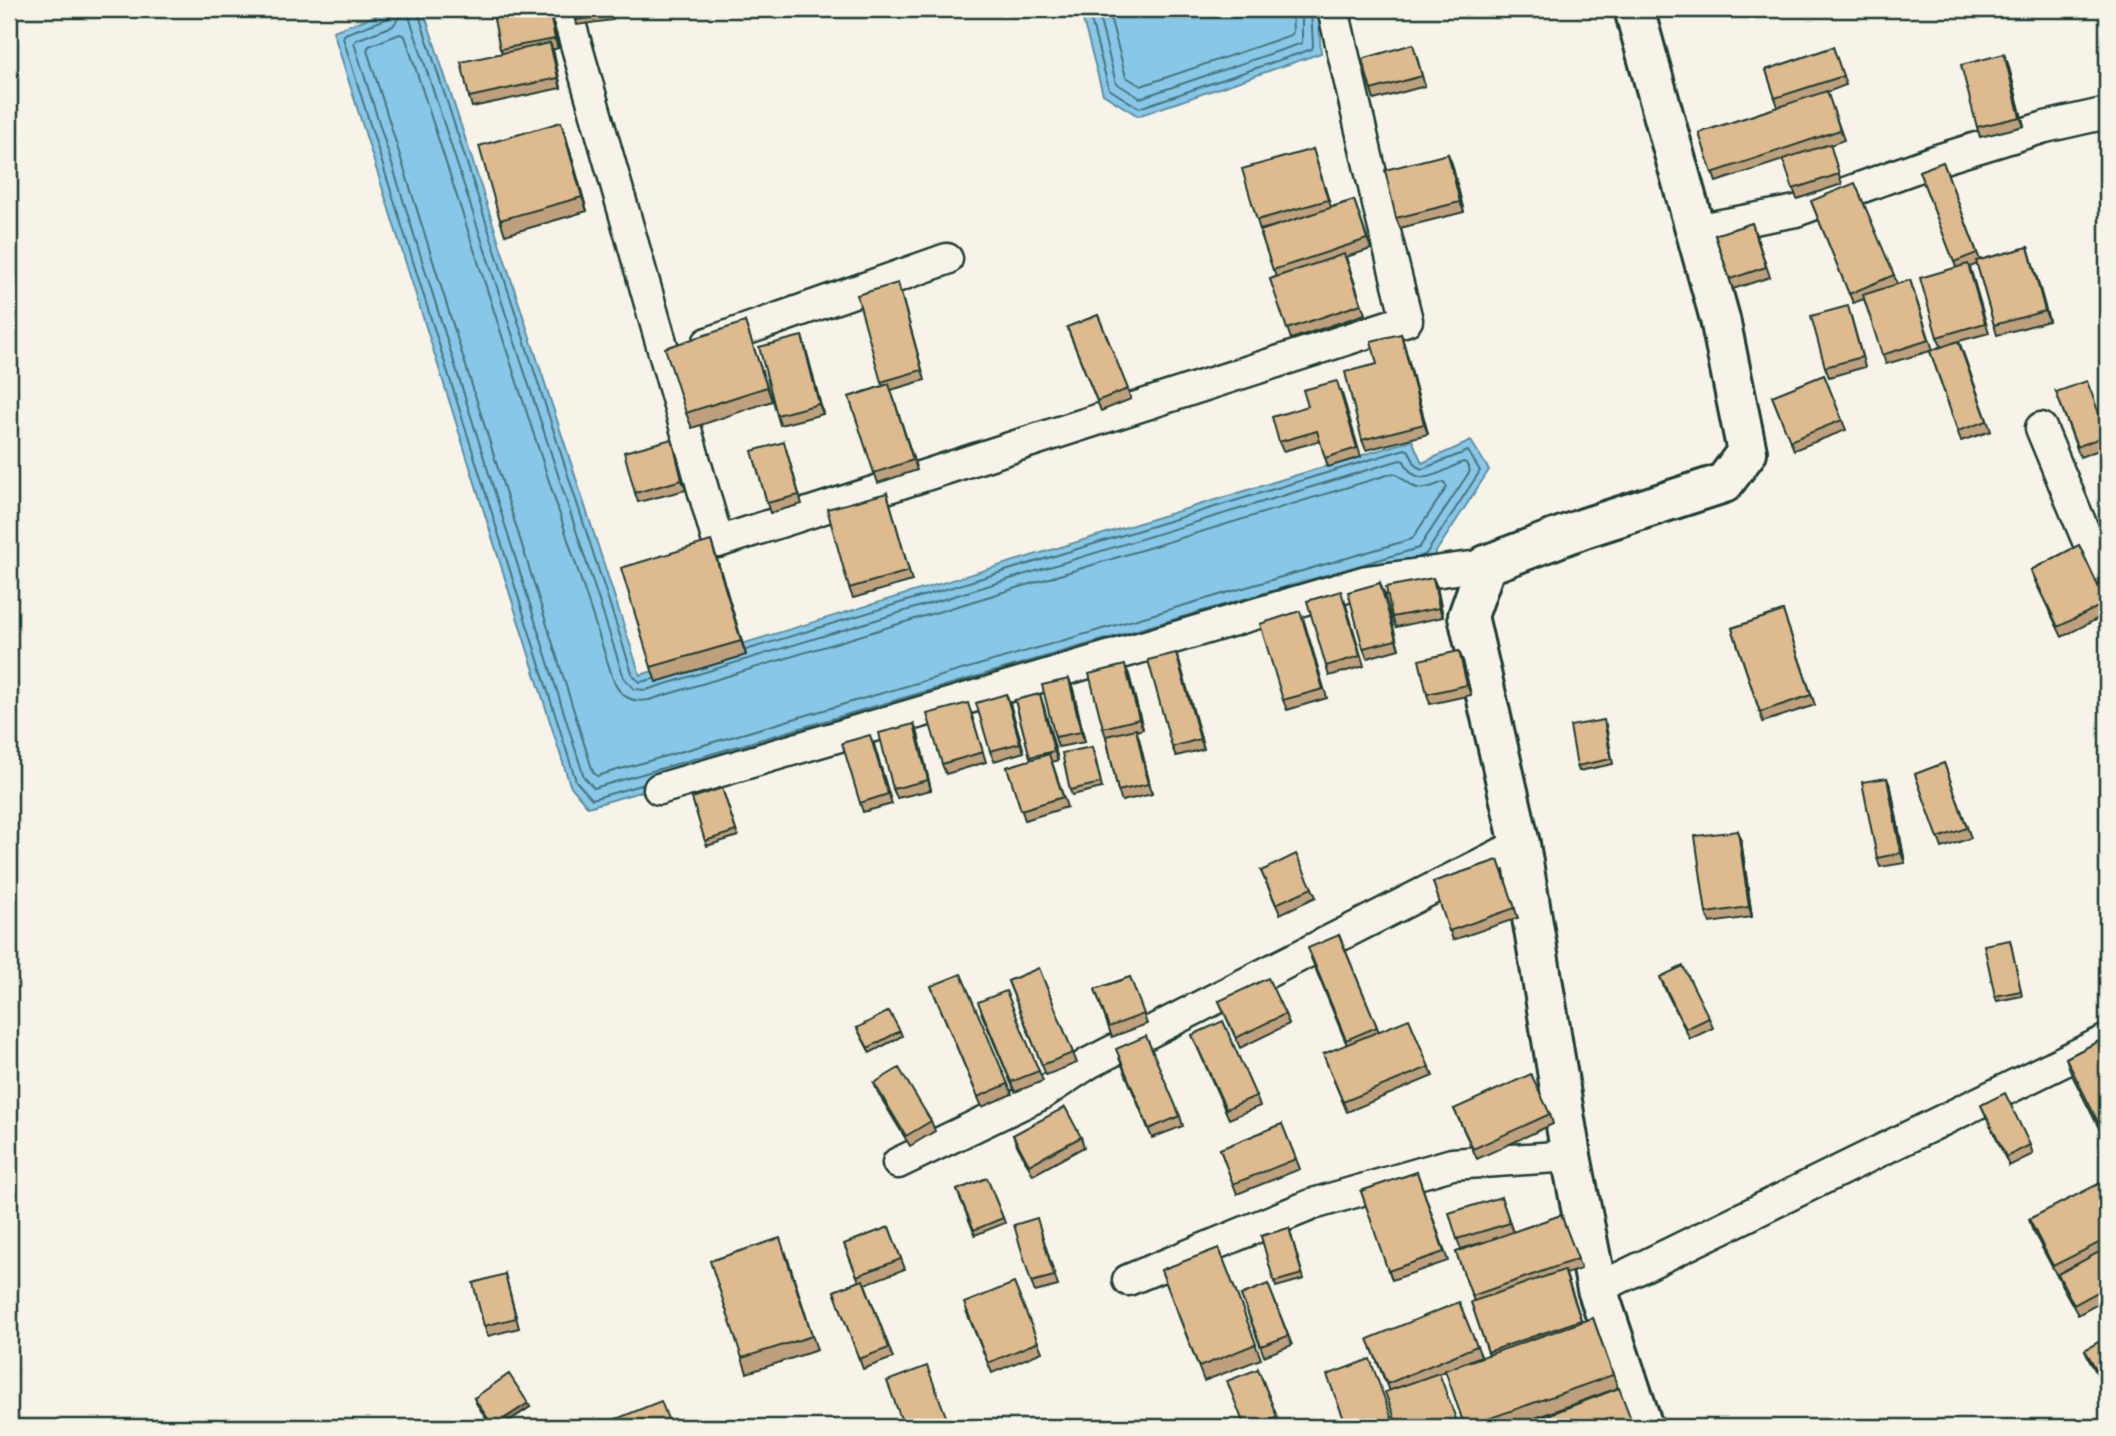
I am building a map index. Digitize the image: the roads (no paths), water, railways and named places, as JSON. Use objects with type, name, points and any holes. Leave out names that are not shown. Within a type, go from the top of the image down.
[{"type":"street","points":[[566,9],[718,542],[1407,320],[1333,9]]},
{"type":"street","points":[[659,789],[1367,582],[1486,565],[1584,528],[1724,483],[1747,452],[1720,319],[1634,9]]},
{"type":"street","points":[[1695,230],[1796,211],[1934,162],[2045,127],[2107,113]]},
{"type":"street","points":[[665,358],[947,259]]},
{"type":"street","points":[[2041,428],[2107,587]]},
{"type":"street","points":[[1486,565],[1468,616],[1520,844],[1571,1156],[1597,1289],[1643,1427]]},
{"type":"street","points":[[898,1163],[1042,1094],[1089,1063],[1520,844]]},
{"type":"street","points":[[1597,1289],[2107,1040]]},
{"type":"street","points":[[1128,1280],[1312,1204],[1452,1164],[1571,1156]]},
{"type":"water","points":[[394,9],[423,9],[640,675],[1412,440],[1422,463],[1471,441],[1489,470],[1430,561],[588,807],[570,785],[333,31]]},
{"type":"water","points":[[1080,9],[1318,9],[1321,53],[1138,116],[1103,94]]}]
